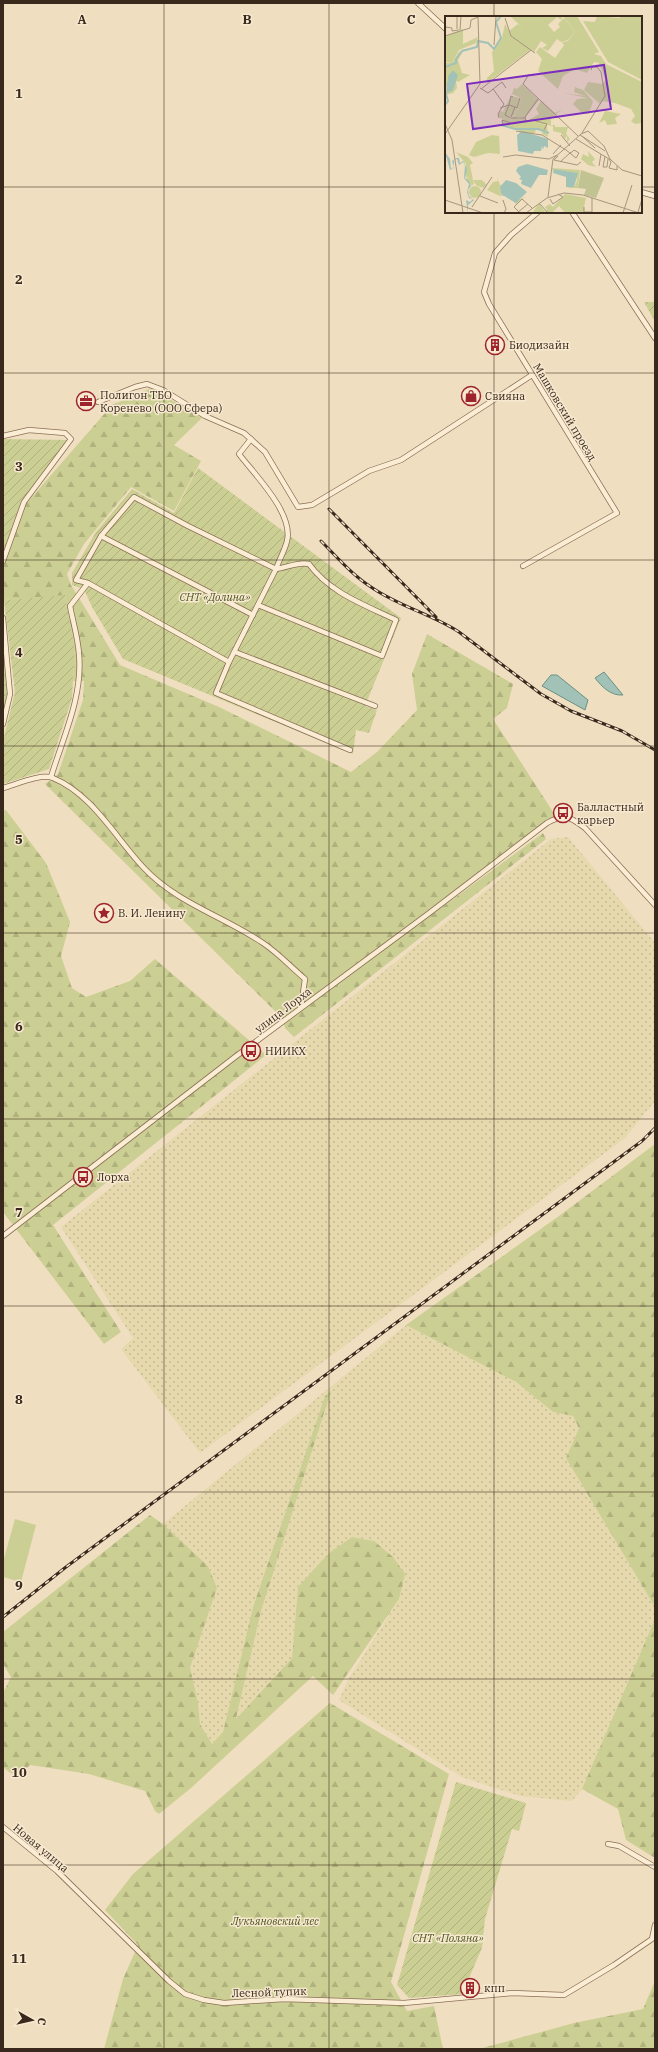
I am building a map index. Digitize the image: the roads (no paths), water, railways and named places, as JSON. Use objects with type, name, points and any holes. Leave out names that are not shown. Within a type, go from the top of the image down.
[{"type":"street","points":[[418,3],[445,28]]},
{"type":"street","points":[[642,192],[655,196]]},
{"type":"street","name":"Машковский проезд","points":[[523,566],[617,514],[489,304],[484,292],[495,253],[511,235],[537,213]]},
{"type":"street","points":[[573,213],[655,338]]},
{"type":"street","points":[[98,402],[135,387],[147,384],[163,390],[205,416],[244,433],[251,439],[265,452],[298,507],[312,505],[368,471],[401,460],[532,375]]},
{"type":"street","points":[[3,436],[29,430],[65,433],[71,439],[24,502],[3,561]]},
{"type":"street","points":[[251,439],[239,454],[268,489],[288,524],[288,540],[276,569],[230,662],[216,694],[350,750]]},
{"type":"street","points":[[230,662],[88,583],[76,580],[101,536],[134,497],[188,526],[276,569],[287,568],[302,562],[310,564],[317,574],[337,591],[396,620],[382,656],[258,605]]},
{"type":"street","points":[[101,536],[253,615]]},
{"type":"street","points":[[51,776],[77,695],[80,655],[70,606],[88,583]]},
{"type":"street","points":[[3,618],[10,694],[3,724]]},
{"type":"street","points":[[235,652],[375,706]]},
{"type":"street","points":[[3,788],[42,776],[51,776],[66,784],[89,804],[143,867],[177,896],[263,943],[305,979],[301,1007]]},
{"type":"street","name":"улица Лорха","points":[[3,1236],[301,1007],[428,914],[547,823],[559,817],[571,817],[585,828],[655,905]]},
{"type":"street","name":"Новая улица","points":[[3,1827],[68,1882]]},
{"type":"street","points":[[608,1844],[619,1846],[655,1867]]},
{"type":"street","name":"Лесной тупик","points":[[68,1882],[169,1981],[185,1994],[204,2000],[231,2002],[284,1999],[404,2003],[516,1993],[564,1995],[614,1965],[652,1939],[655,1925]]},
{"type":"water","points":[[604,672],[623,695],[615,694],[604,688],[595,678]]},
{"type":"water","points":[[551,675],[557,675],[588,700],[585,710],[542,686]]},
{"type":"railway","points":[[329,509],[436,617]]},
{"type":"railway","points":[[321,541],[357,577],[381,594],[459,632],[541,694],[571,711],[622,731],[655,750]]},
{"type":"railway","points":[[3,1617],[66,1567],[642,1141],[655,1128]]},
{"type":"place","name":"Биодизайн","points":[[495,345]]},
{"type":"place","name":"Свияна","points":[[471,396]]},
{"type":"place","name":"Полигон ТБО Коренево (ООО Сфера)","points":[[86,401]]},
{"type":"place","name":"Балластный карьер","points":[[563,813]]},
{"type":"place","name":"В. И. Ленину","points":[[104,913]]},
{"type":"place","name":"НИИКХ","points":[[251,1051]]},
{"type":"place","name":"Лорха","points":[[83,1177]]},
{"type":"place","name":"кпп","points":[[470,1988]]},
{"type":"park label","name":"СНТ «Долина»","points":[[215,597]]},
{"type":"park label","name":"Лукьяновский лес","points":[[275,1921]]},
{"type":"park label","name":"СНТ «Поляна»","points":[[448,1938]]}]
